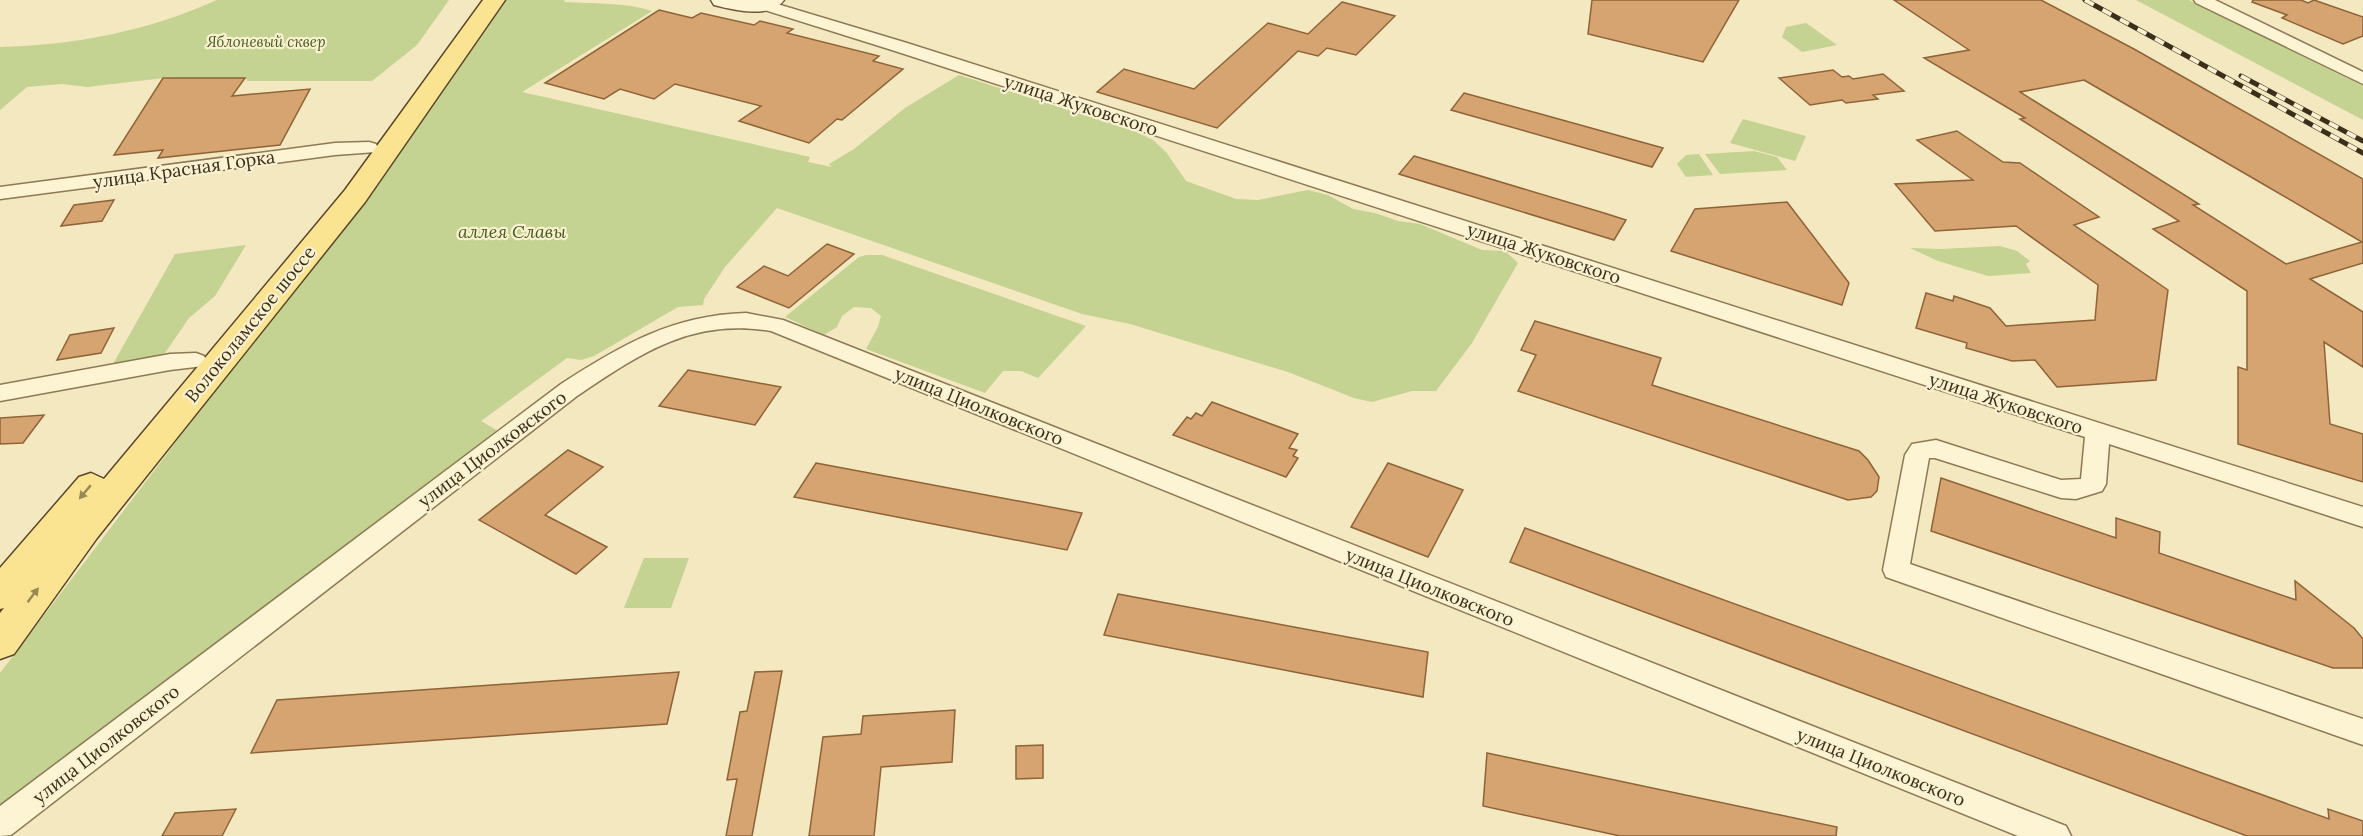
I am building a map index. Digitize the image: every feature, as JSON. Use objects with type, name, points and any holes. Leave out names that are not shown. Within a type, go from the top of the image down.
[{"type":"main road","name":"Волоколамское шоссе","points":[[0,594],[196,361],[369,148],[470,0]]},
{"type":"main road","name":"Волоколамское шоссе","points":[[0,643],[104,503],[354,196],[494,0]]},
{"type":"street","name":"улица Жуковского","points":[[722,0],[768,3],[2363,517]]},
{"type":"street","points":[[2202,0],[2363,79]]},
{"type":"street","name":"улица Красная Горка","points":[[0,194],[342,148],[369,148]]},
{"type":"street","name":"улица Циолковского","points":[[0,825],[407,512],[596,372],[614,360],[667,334],[700,323],[751,319],[774,325],[1000,414],[2055,836]]},
{"type":"street","points":[[0,393],[170,362],[196,361]]},
{"type":"street","points":[[2097,432],[2093,484],[2076,490],[2061,489],[1936,449],[1921,450],[1917,455],[1896,570],[2363,732]]},
{"type":"green space","name":"Яблоневый сквер","points":[[217,0],[449,0],[417,45],[372,81],[248,81],[245,78],[172,79],[173,77],[87,87],[62,84],[27,87],[0,110],[0,47],[56,43],[111,34],[165,20]]},
{"type":"green space","name":"аллея Славы","points":[[505,0],[565,0],[564,2],[620,5],[652,11],[522,92],[810,157],[808,162],[832,167],[829,164],[854,149],[905,108],[959,75],[1134,131],[1153,140],[1166,152],[1186,181],[1236,199],[1258,200],[1308,190],[1328,195],[1353,209],[1375,213],[1398,221],[1420,224],[1482,250],[1505,251],[1518,263],[1472,343],[1436,391],[1412,391],[1372,402],[1354,398],[1288,372],[1130,324],[1082,314],[777,208],[725,267],[704,299],[703,305],[678,307],[594,356],[581,360],[567,358],[481,421],[498,431],[0,809],[0,673],[221,383],[365,201]]},
{"type":"green space","points":[[2136,0],[2189,0],[2363,86],[2363,120]]},
{"type":"green space","points":[[1806,23],[1837,45],[1802,52],[1782,37],[1786,27]]},
{"type":"green space","points":[[1743,119],[1806,136],[1795,161],[1730,143]]},
{"type":"green space","points":[[1754,151],[1777,157],[1787,170],[1720,174],[1705,154]]},
{"type":"green space","points":[[1699,154],[1713,175],[1686,177],[1677,164],[1686,155]]},
{"type":"green space","points":[[246,245],[215,296],[189,318],[165,353],[152,359],[113,364],[175,254]]},
{"type":"green space","points":[[2000,246],[2017,251],[2030,261],[2026,264],[2031,273],[1988,276],[1938,261],[1910,248],[1941,249]]},
{"type":"green space","points":[[882,255],[1086,326],[1038,378],[1021,371],[1003,371],[985,393],[866,349],[878,327],[881,316],[871,308],[854,307],[842,316],[837,327],[824,335],[785,317],[859,257]]},
{"type":"green space","points":[[644,558],[689,558],[671,608],[624,608]]},
{"type":"building","points":[[1592,0],[1739,0],[1703,62],[1588,34]]},
{"type":"building","points":[[1894,0],[2041,0],[2134,49],[2363,179],[2363,263],[2310,279],[2363,312],[2363,367],[2324,342],[2330,424],[2363,434],[2363,482],[2238,444],[2238,367],[2247,370],[2247,291],[2153,229],[2179,221],[2020,119],[2025,118],[1924,58],[1969,50]],"holes":[[[2084,80],[2362,242],[2286,264],[2193,205],[2199,204],[2020,92]]]},
{"type":"building","points":[[2253,0],[2301,0],[2308,3],[2314,0],[2363,17],[2363,36],[2343,44],[2282,18],[2287,15],[2252,2]]},
{"type":"building","points":[[1342,2],[1395,16],[1356,55],[1327,48],[1318,56],[1298,51],[1217,128],[1097,92],[1124,69],[1194,89],[1268,23],[1308,34]]},
{"type":"building","points":[[659,10],[692,18],[701,13],[754,25],[760,21],[793,29],[787,33],[879,56],[873,61],[903,69],[842,120],[837,119],[809,143],[739,121],[761,106],[675,84],[654,99],[620,89],[604,99],[545,83]]},
{"type":"building","points":[[1833,70],[1842,77],[1849,76],[1853,79],[1883,74],[1904,91],[1873,95],[1878,99],[1846,103],[1842,100],[1810,105],[1779,78]]},
{"type":"building","points":[[163,78],[245,78],[232,96],[310,89],[280,145],[158,158],[163,150],[114,155]]},
{"type":"building","points":[[1464,93],[1663,148],[1652,167],[1451,110]]},
{"type":"building","points":[[1957,131],[2003,162],[2020,163],[2099,217],[2074,225],[2168,290],[2156,380],[2057,387],[2035,360],[2012,361],[1966,348],[1967,343],[1916,328],[1926,293],[1953,301],[1954,296],[1990,308],[2006,326],[2095,320],[2098,285],[2016,226],[1935,231],[1895,184],[1973,180],[1917,140]]},
{"type":"building","points":[[1414,156],[1626,220],[1614,240],[1399,174]]},
{"type":"building","points":[[114,200],[102,221],[61,226],[74,205]]},
{"type":"building","points":[[1787,202],[1849,283],[1842,305],[1671,251],[1695,209]]},
{"type":"building","points":[[827,244],[854,254],[789,308],[737,287],[764,266],[788,276]]},
{"type":"building","points":[[1535,321],[1661,358],[1652,385],[1859,451],[1879,477],[1877,491],[1871,497],[1848,500],[1518,391],[1536,355],[1521,350]]},
{"type":"building","points":[[114,328],[101,353],[57,360],[70,335]]},
{"type":"building","points":[[688,370],[781,387],[755,425],[659,406]]},
{"type":"building","points":[[1212,402],[1298,434],[1289,448],[1297,450],[1293,456],[1298,458],[1286,477],[1173,435],[1187,417],[1191,419],[1196,413],[1202,416]]},
{"type":"building","points":[[44,415],[23,443],[0,444],[0,418]]},
{"type":"building","points":[[568,450],[603,467],[545,515],[607,547],[576,574],[479,520]]},
{"type":"building","points":[[816,463],[1082,513],[1067,550],[794,497]]},
{"type":"building","points":[[1388,463],[1463,490],[1428,557],[1351,527]]},
{"type":"building","points":[[1941,478],[2116,538],[2116,518],[2160,532],[2159,553],[2296,600],[2295,581],[2354,628],[2363,639],[2363,668],[2333,668],[1931,531]]},
{"type":"building","points":[[1525,528],[2329,819],[2328,809],[2363,821],[2363,836],[2247,836],[1510,562]]},
{"type":"building","points":[[1118,594],[1428,652],[1423,697],[1104,635]]},
{"type":"building","points":[[782,671],[752,836],[726,836],[737,779],[727,780],[740,712],[747,711],[755,672]]},
{"type":"building","points":[[679,672],[667,724],[251,753],[277,700]]},
{"type":"building","points":[[955,710],[952,762],[881,767],[874,836],[809,836],[823,737],[861,734],[863,716]]},
{"type":"building","points":[[1043,745],[1043,778],[1016,779],[1016,746]]},
{"type":"building","points":[[1487,753],[1837,827],[1836,836],[1620,836],[1483,806]]},
{"type":"building","points":[[236,809],[222,836],[162,836],[175,813]]},
{"type":"railway","points":[[2085,0],[2363,153]]},
{"type":"railway","points":[[2241,76],[2363,141]]}]
